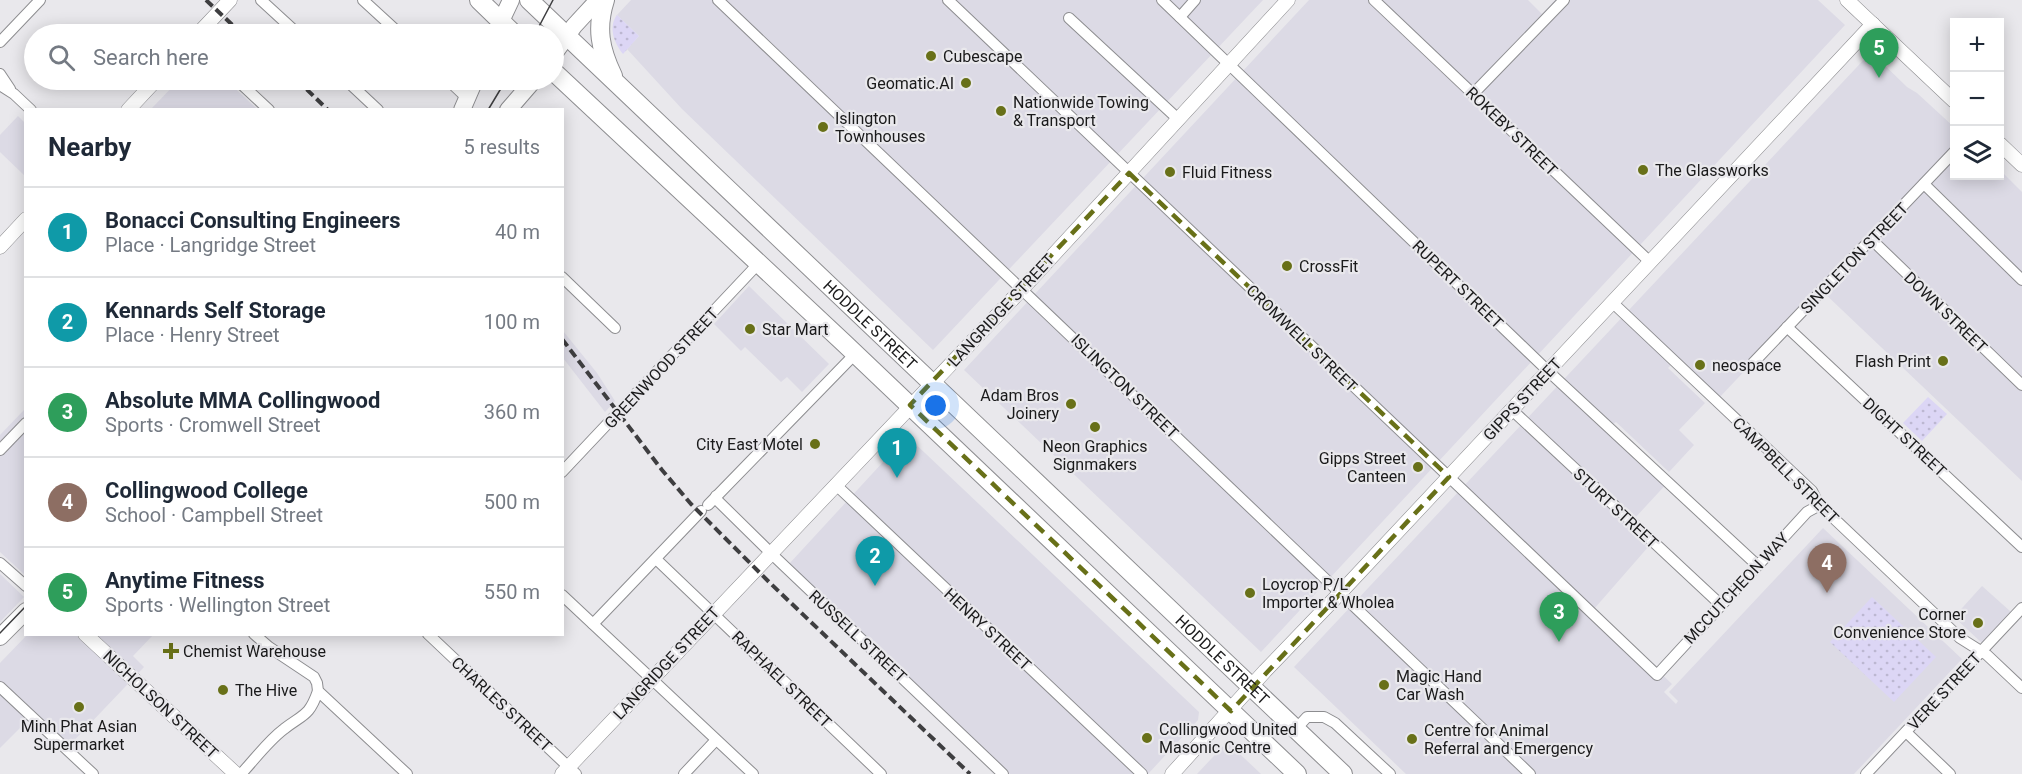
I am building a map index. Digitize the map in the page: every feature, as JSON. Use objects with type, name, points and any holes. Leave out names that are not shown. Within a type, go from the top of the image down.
[{"type":"highway","points":[[479,0],[495,24]]},
{"type":"highway","name":"HODDLE STREET","points":[[529,0],[554,24]]},
{"type":"highway","points":[[605,0],[599,20],[600,38],[610,70],[621,87]]},
{"type":"highway","name":"HODDLE STREET","points":[[566,35],[1343,774]]},
{"type":"highway","name":"HODDLE STREET","points":[[564,81],[910,405],[1296,774]]},
{"type":"main road","points":[[500,24],[511,0]]},
{"type":"main road","points":[[564,38],[598,0]]},
{"type":"main road","points":[[465,104],[471,90]]},
{"type":"main road","points":[[510,108],[525,90]]},
{"type":"main road","points":[[0,625],[24,601]]},
{"type":"main road","points":[[0,637],[24,613]]},
{"type":"street","points":[[0,42],[40,0]]},
{"type":"street","points":[[207,24],[230,0]]},
{"type":"street","points":[[261,0],[287,24]]},
{"type":"street","points":[[363,0],[389,24]]},
{"type":"street","name":"ISLINGTON STREET","points":[[718,0],[1530,774]]},
{"type":"street","name":"CROMWELL STREET","points":[[948,0],[1657,675]]},
{"type":"street","name":"RUPERT STREET","points":[[1162,0],[1548,371],[1757,565]]},
{"type":"street","points":[[1180,17],[1195,0]]},
{"type":"street","name":"LANGRIDGE STREET","points":[[569,772],[652,678],[1022,288],[1288,0]]},
{"type":"street","name":"ROKEBY STREET","points":[[1374,0],[1650,262]]},
{"type":"street","points":[[1473,94],[1564,0]]},
{"type":"street","points":[[1848,0],[1950,97]]},
{"type":"street","points":[[1069,18],[1178,119]]},
{"type":"street","name":"GIPPS STREET","points":[[1172,774],[1873,24]]},
{"type":"street","points":[[0,74],[14,94]]},
{"type":"street","points":[[0,85],[29,108]]},
{"type":"street","points":[[130,108],[147,90]]},
{"type":"street","points":[[248,90],[267,108]]},
{"type":"street","points":[[357,90],[376,108]]},
{"type":"street","points":[[455,90],[465,104]]},
{"type":"street","points":[[2004,148],[2022,165]]},
{"type":"street","name":"SINGLETON STREET","points":[[1753,363],[1950,156]]},
{"type":"street","points":[[1924,184],[2022,280]]},
{"type":"street","points":[[0,247],[24,221]]},
{"type":"street","name":"DOWN STREET","points":[[1871,239],[2022,385]]},
{"type":"street","name":"GREENWOOD STREET","points":[[564,470],[759,264]]},
{"type":"street","points":[[564,279],[615,328]]},
{"type":"street","name":"CAMPBELL STREET","points":[[1612,303],[1812,491],[1818,506],[1825,510],[1978,655],[1987,655],[2022,688]]},
{"type":"street","name":"DIGHT STREET","points":[[1787,327],[2022,547]]},
{"type":"street","points":[[593,624],[855,354]]},
{"type":"street","name":"STURT STREET","points":[[1512,410],[1721,605]]},
{"type":"street","points":[[0,450],[24,425]]},
{"type":"street","name":"HENRY STREET","points":[[835,484],[1142,774]]},
{"type":"street","name":"RUSSELL STREET","points":[[716,496],[718,501],[1004,774]]},
{"type":"street","name":"MCCUTCHEON WAY","points":[[1657,675],[1807,512],[1818,506]]},
{"type":"street","name":"RAPHAEL STREET","points":[[656,559],[881,774]]},
{"type":"street","points":[[0,563],[24,584]]},
{"type":"street","points":[[564,597],[753,774]]},
{"type":"street","name":"VERE STREET","points":[[1866,774],[2022,608]]},
{"type":"street","name":"NICHOLSON STREET","points":[[87,636],[236,774]]},
{"type":"street","points":[[241,774],[284,728],[309,711],[318,692],[318,683],[314,677],[269,648],[256,636]]},
{"type":"street","name":"CHARLES STREET","points":[[431,636],[569,772]]},
{"type":"street","points":[[0,687],[93,774]]},
{"type":"street","points":[[318,692],[407,774]]},
{"type":"street","points":[[1296,729],[1307,717],[1324,717],[1335,723],[1390,774]]},
{"type":"street","points":[[1905,732],[1950,774]]},
{"type":"street","points":[[684,774],[716,740]]},
{"type":"highlighted area","points":[[1129,173],[1449,477],[1231,711],[910,405]]},
{"type":"shaded area","points":[[631,0],[1263,0],[933,350],[682,109],[627,49],[639,36],[617,15]]},
{"type":"shaded area","points":[[1309,0],[1528,0],[1542,14],[1555,0],[1818,0],[1845,25],[1261,652],[964,370]]},
{"type":"shaded area","points":[[617,15],[639,36],[623,54],[613,35],[614,20]]},
{"type":"shaded area","points":[[1871,52],[1907,87],[1917,93],[1950,123],[1950,180],[2004,180],[2004,174],[2022,192],[2022,481],[1821,290],[1718,399],[1677,359],[1668,368],[1705,403],[1679,430],[1694,445],[1669,472],[1616,422],[1613,424],[1671,479],[1634,519],[1656,538],[1594,609],[1672,684],[1664,692],[1676,704],[1678,701],[1669,692],[1823,528],[1962,659],[1854,774],[1406,774],[1294,667]]},
{"type":"shaded area","points":[[169,90],[237,90],[256,108],[152,108]]},
{"type":"shaded area","points":[[18,116],[24,122],[24,175],[0,152],[0,135]]},
{"type":"shaded area","points":[[749,286],[829,364],[802,392],[787,377],[781,382],[745,347],[741,351],[714,324]]},
{"type":"shaded area","points":[[564,332],[597,373],[615,401],[605,412],[564,359]]},
{"type":"shaded area","points":[[1928,397],[1947,414],[1922,441],[1903,423]]},
{"type":"shaded area","points":[[24,410],[24,574],[0,552],[0,435]]},
{"type":"shaded area","points":[[907,436],[1199,712],[1198,720],[1148,774],[1010,774],[789,564]]},
{"type":"shaded area","points":[[0,574],[24,597],[0,622]]},
{"type":"shaded area","points":[[1982,586],[2011,612],[1982,643],[1954,617]]},
{"type":"shaded area","points":[[1872,597],[1936,657],[1894,702],[1830,642]]},
{"type":"shaded area","points":[[26,636],[152,636],[133,656],[144,667],[63,752],[28,720],[0,748],[0,663]]},
{"type":"shaded area","points":[[1227,742],[1261,774],[1197,774]]},
{"type":"tram line","points":[[540,24],[553,0]]},
{"type":"tram line","points":[[489,108],[500,90]]},
{"type":"tram line","points":[[0,633],[24,608]]},
{"type":"railway","points":[[206,0],[231,24]]},
{"type":"railway","points":[[307,90],[326,108]]},
{"type":"railway","points":[[564,342],[662,470],[691,504],[769,582],[970,774]]},
{"type":"place","name":"Cubescape","points":[[931,56]]},
{"type":"place","name":"Anytime Fitness","points":[[1879,78]]},
{"type":"place","name":"Geomatic.AI","points":[[966,83]]},
{"type":"place","name":"Nationwide Towing & Transport","points":[[1001,111]]},
{"type":"place","name":"Islington Townhouses","points":[[823,127]]},
{"type":"place","name":"The Glassworks","points":[[1643,170]]},
{"type":"place","name":"Fluid Fitness","points":[[1170,172]]},
{"type":"place","name":"CrossFit","points":[[1287,266]]},
{"type":"place","name":"Star Mart","points":[[750,329]]},
{"type":"place","name":"Flash Print","points":[[1943,361]]},
{"type":"place","name":"neospace","points":[[1700,365]]},
{"type":"place","name":"Adam Bros Joinery","points":[[1071,404]]},
{"type":"place","name":"Neon Graphics Signmakers","points":[[1095,427]]},
{"type":"place","name":"City East Motel","points":[[815,444]]},
{"type":"place","name":"Gipps Street Canteen","points":[[1418,467]]},
{"type":"place","name":"Bonacci Consulting Engineers","points":[[897,478]]},
{"type":"place","name":"Kennards Self Storage","points":[[875,586]]},
{"type":"place","name":"Loycrop P/L Importer & Wholea","points":[[1250,593]]},
{"type":"place","name":"Collingwood College","points":[[1827,593]]},
{"type":"place","name":"Corner Convenience Store","points":[[1978,623]]},
{"type":"place","name":"Absolute MMA Collingwood","points":[[1559,642]]},
{"type":"place","name":"Chemist Warehouse","points":[[171,651]]},
{"type":"place","name":"Magic Hand Car Wash","points":[[1384,685]]},
{"type":"place","name":"The Hive","points":[[223,690]]},
{"type":"place","name":"Minh Phat Asian Supermarket","points":[[79,707]]},
{"type":"place","name":"Collingwood United Masonic Centre","points":[[1147,738]]},
{"type":"place","name":"Centre for Animal Referral and Emergency","points":[[1412,739]]}]
